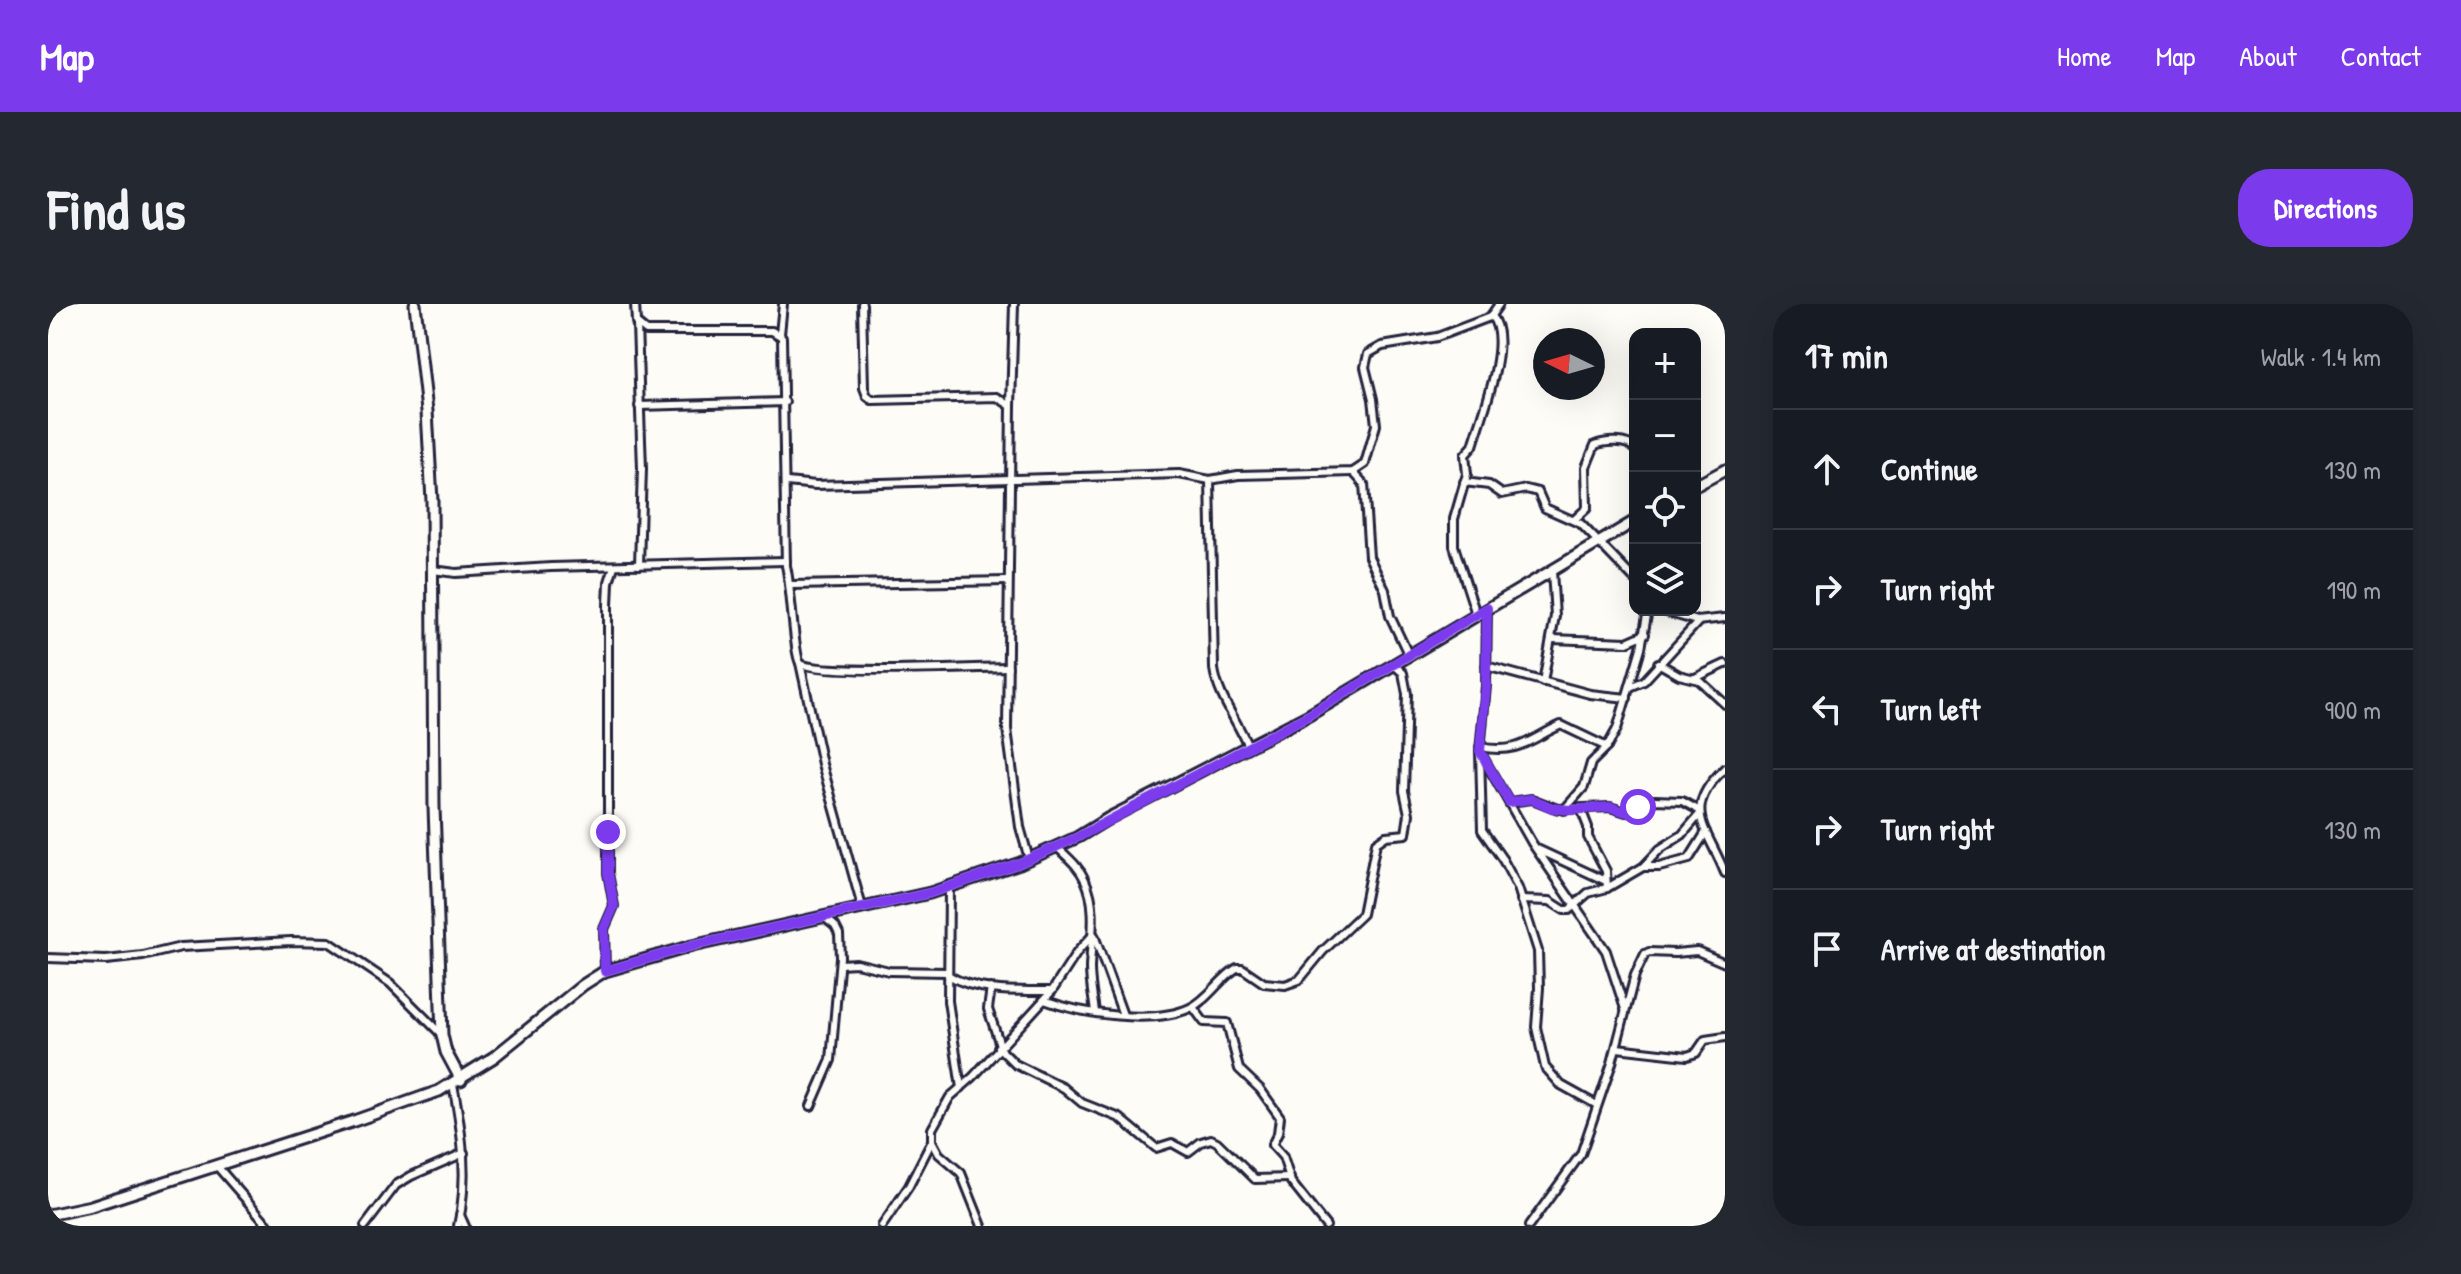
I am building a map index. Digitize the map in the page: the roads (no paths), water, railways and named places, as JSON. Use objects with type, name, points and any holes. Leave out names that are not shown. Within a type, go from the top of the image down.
[{"type":"street","points":[[415,304],[427,411],[433,570],[434,807],[442,1035],[457,1082],[464,1153],[464,1190],[458,1226]]},
{"type":"street","points":[[635,304],[642,501],[639,565]]},
{"type":"street","points":[[783,304],[780,334],[783,341],[785,402],[786,561],[796,648],[829,791],[862,907]]},
{"type":"street","points":[[862,304],[864,388],[872,400],[997,397],[1011,406]]},
{"type":"street","points":[[1014,304],[1008,741],[1020,827],[1029,859]]},
{"type":"street","points":[[787,482],[816,485],[1179,474],[1210,480],[1238,475],[1353,472],[1365,464],[1376,425],[1365,367],[1368,354],[1382,346],[1437,337],[1491,316],[1499,304]]},
{"type":"street","points":[[1471,617],[1475,611],[1454,546],[1454,519],[1467,474],[1465,455],[1473,446],[1496,367],[1498,325],[1491,316]]},
{"type":"street","points":[[636,323],[640,328],[655,331],[772,331],[780,334]]},
{"type":"street","points":[[639,406],[785,402]]},
{"type":"street","points":[[1574,520],[1587,508],[1586,467],[1593,448],[1605,442],[1629,444]]},
{"type":"street","points":[[1701,483],[1725,470]]},
{"type":"street","points":[[1353,472],[1364,484],[1369,557],[1385,590],[1390,616],[1409,656]]},
{"type":"street","points":[[1210,480],[1214,669],[1219,689],[1248,746]]},
{"type":"street","points":[[1464,482],[1489,485],[1502,494],[1534,490],[1540,495],[1545,508],[1574,520],[1591,532],[1598,544],[1629,574]]},
{"type":"street","points":[[48,1215],[91,1206],[351,1122],[457,1082],[605,971],[692,946],[949,887],[1057,847],[1309,715],[1629,525]]},
{"type":"street","points":[[433,570],[456,573],[786,561]]},
{"type":"street","points":[[605,971],[604,929],[614,906],[608,873],[608,634],[609,582],[614,566]]},
{"type":"street","points":[[1543,682],[1552,639],[1556,592],[1552,571]]},
{"type":"street","points":[[791,585],[1008,581]]},
{"type":"street","points":[[1487,608],[1480,749],[1483,833],[1505,863],[1521,900],[1539,958],[1536,1027],[1545,1067],[1561,1085],[1597,1105]]},
{"type":"street","points":[[1564,810],[1584,787],[1591,763],[1607,747],[1617,729],[1645,634],[1647,616]]},
{"type":"street","points":[[1681,616],[1699,621],[1725,618]]},
{"type":"street","points":[[1630,687],[1644,681],[1699,621]]},
{"type":"street","points":[[1552,639],[1627,642],[1645,634]]},
{"type":"street","points":[[800,663],[805,667],[838,670],[1008,667]]},
{"type":"street","points":[[1658,663],[1679,675],[1695,678],[1725,704]]},
{"type":"street","points":[[1695,678],[1725,664]]},
{"type":"street","points":[[1044,1000],[1095,1012],[1154,1016],[1193,1007],[1237,968],[1242,968],[1264,983],[1285,985],[1299,980],[1323,951],[1362,914],[1376,843],[1386,836],[1404,835],[1408,826],[1404,791],[1406,682],[1403,673],[1394,665]]},
{"type":"street","points":[[1486,666],[1590,694],[1627,698]]},
{"type":"street","points":[[1480,749],[1500,751],[1519,748],[1561,725],[1607,747]]},
{"type":"street","points":[[1480,749],[1537,849],[1606,951],[1625,1009]]},
{"type":"street","points":[[1521,900],[1550,901],[1566,911],[1588,893],[1643,867],[1660,849],[1682,835],[1700,812],[1704,792],[1725,768]]},
{"type":"street","points":[[1509,802],[1538,800],[1552,808],[1564,810],[1610,807],[1631,812],[1654,800],[1682,801],[1700,812],[1725,873]]},
{"type":"street","points":[[1581,809],[1588,827],[1588,837],[1606,871],[1607,885]]},
{"type":"street","points":[[1643,867],[1659,867],[1689,859],[1706,832]]},
{"type":"street","points":[[1057,847],[1075,864],[1087,885],[1092,933],[1090,971],[1095,1012]]},
{"type":"street","points":[[1537,849],[1607,885]]},
{"type":"street","points":[[949,887],[948,973],[952,1035],[961,1088]]},
{"type":"street","points":[[811,1106],[831,1060],[840,964],[839,934],[824,917]]},
{"type":"street","points":[[1092,933],[1123,1015]]},
{"type":"street","points":[[882,1226],[909,1186],[932,1141],[932,1129],[950,1097],[1052,991],[1092,933]]},
{"type":"street","points":[[48,958],[106,960],[181,947],[329,942],[390,983],[442,1035]]},
{"type":"street","points":[[1529,1226],[1581,1154],[1617,1048],[1635,975],[1645,954],[1703,952],[1725,963]]},
{"type":"street","points":[[840,964],[856,963],[889,971],[948,973],[963,982],[991,988],[1052,991]]},
{"type":"street","points":[[991,988],[988,1009],[999,1046],[1015,1064],[1064,1088],[1082,1103],[1120,1118],[1156,1148],[1172,1143],[1188,1152],[1206,1139],[1211,1139],[1255,1179],[1290,1178]]},
{"type":"street","points":[[1193,1007],[1204,1022],[1227,1023],[1239,1069],[1277,1111],[1280,1126],[1272,1145],[1283,1157],[1290,1178],[1326,1226]]},
{"type":"street","points":[[1617,1048],[1687,1056],[1696,1053],[1705,1040],[1725,1037]]},
{"type":"street","points":[[932,1141],[939,1154],[961,1173],[982,1226]]},
{"type":"street","points":[[365,1226],[396,1185],[464,1153]]},
{"type":"street","points":[[216,1165],[269,1226]]},
{"type":"street","points":[[460,1215],[465,1226]]}]
